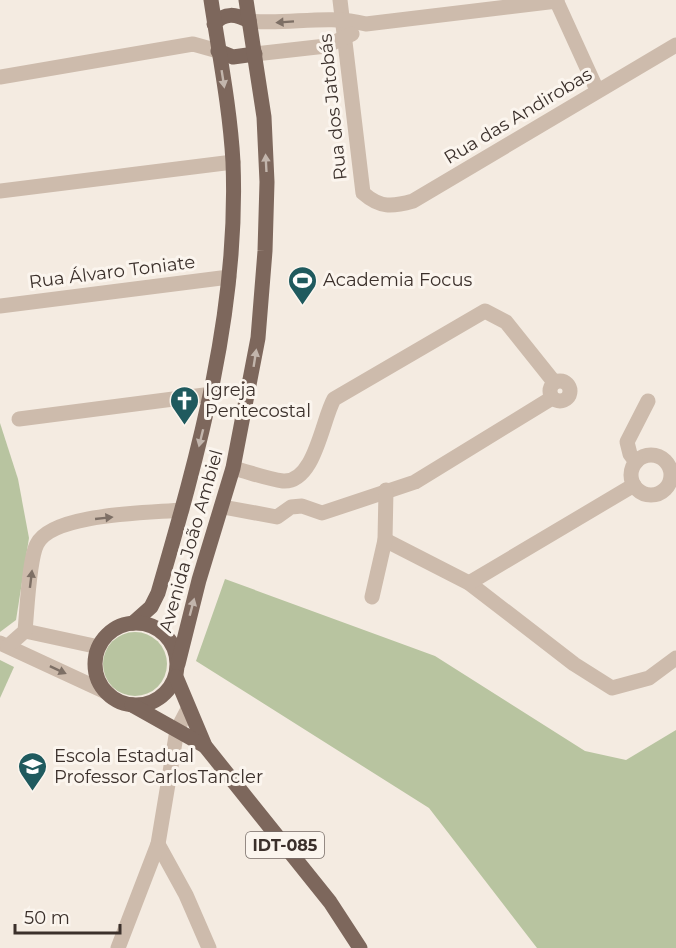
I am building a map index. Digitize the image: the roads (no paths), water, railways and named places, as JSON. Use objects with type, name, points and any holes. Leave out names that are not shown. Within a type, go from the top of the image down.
[{"type":"main road","name":"Avenida João Ambiel","points":[[133,623],[151,607],[158,593],[182,510],[212,394],[230,277],[233,162],[211,0]]},
{"type":"main road","name":"Avenida João Ambiel","points":[[131,705],[145,704],[159,699],[169,689],[177,671],[199,580],[233,468],[258,338],[265,251],[267,182],[264,117],[246,0]]},
{"type":"main road","points":[[214,24],[220,17],[228,15],[249,21]]},
{"type":"main road","points":[[218,51],[233,57],[255,54]]},
{"type":"main road","name":"Avenida João Ambiel","points":[[99,647],[109,634],[120,627],[133,623],[146,624],[159,630],[169,639],[176,651],[177,671]]},
{"type":"main road","points":[[99,647],[96,670],[100,683],[108,693],[205,746]]},
{"type":"main road","points":[[177,671],[188,709],[205,746]]},
{"type":"main road","name":"IDT-085","points":[[205,746],[324,894],[360,948]]},
{"type":"street","name":"Rua dos Jatobás","points":[[340,0],[356,125],[359,172],[363,193],[375,204]]},
{"type":"street","points":[[249,21],[266,23],[343,18],[366,24],[556,0],[597,90]]},
{"type":"street","points":[[194,44],[214,24]]},
{"type":"street","points":[[255,54],[326,46],[345,38],[366,24]]},
{"type":"street","points":[[0,77],[194,44],[218,51]]},
{"type":"street","name":"Rua das Andirobas","points":[[375,204],[392,207],[413,201],[676,45]]},
{"type":"street","points":[[0,191],[233,162]]},
{"type":"street","name":"Rua Álvaro Toniate","points":[[0,306],[230,277]]},
{"type":"street","points":[[223,507],[277,517],[291,507],[302,506],[322,513],[415,482],[552,398],[561,401],[570,392],[567,384],[554,382],[506,322],[485,311],[334,399],[327,411],[314,456],[300,475],[285,481],[233,468]]},
{"type":"street","points":[[18,419],[212,394]]},
{"type":"street","points":[[636,462],[630,454],[627,442],[648,401]]},
{"type":"street","points":[[647,456],[659,457],[668,466],[673,478],[665,489],[655,494],[643,493],[634,485],[631,473],[636,462],[647,456]]},
{"type":"street","points":[[469,583],[634,485]]},
{"type":"street","points":[[372,597],[385,540],[386,490]]},
{"type":"street","points":[[25,631],[35,546],[47,532],[75,521],[182,510]]},
{"type":"street","points":[[385,540],[469,583],[574,664],[612,688],[649,678],[676,658]]},
{"type":"street","points":[[4,644],[25,631],[99,647]]},
{"type":"street","points":[[4,644],[108,693]]},
{"type":"street","points":[[118,948],[158,843],[177,730],[188,709]]},
{"type":"street","points":[[158,843],[186,895],[209,948]]},
{"type":"place","name":"Academia Focus","points":[[302,306]]},
{"type":"place","name":"Igreja Pentecostal","points":[[184,426]]},
{"type":"place","name":"Escola Estadual Professor CarlosTancler","points":[[33,792]]}]
